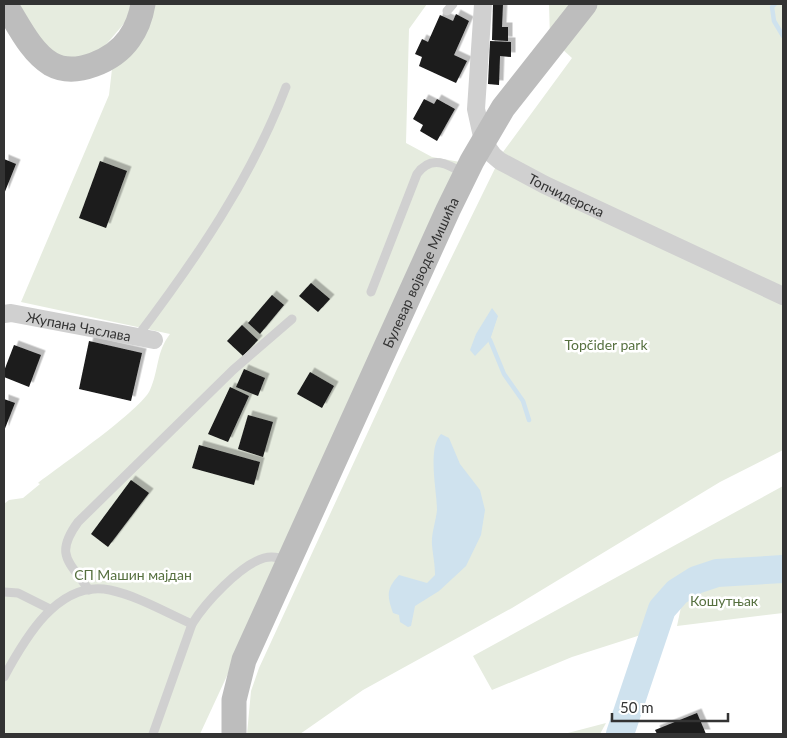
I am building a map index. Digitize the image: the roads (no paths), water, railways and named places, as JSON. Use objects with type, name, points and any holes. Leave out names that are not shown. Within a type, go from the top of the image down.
[{"type":"main road","points":[[5,4],[42,57],[60,68],[69,69],[92,65],[123,46],[138,24],[143,4]]},
{"type":"main road","name":"Булевар војводе Мишића","points":[[234,734],[234,700],[244,660],[466,174],[483,141],[512,96],[585,4]]},
{"type":"street","name":"Топчидерска","points":[[483,4],[476,109],[483,141],[500,161],[537,181],[783,296]]},
{"type":"street","name":"Жупана Часлава","points":[[4,314],[11,313],[146,338]]},
{"type":"lane","points":[[146,338],[225,213],[244,179],[286,87]]},
{"type":"lane","points":[[371,292],[417,174],[422,166],[431,161],[440,162],[466,174]]},
{"type":"lane","points":[[89,590],[68,560],[64,548],[69,534],[78,522],[233,370],[292,319]]},
{"type":"lane","points":[[153,734],[192,624],[200,611],[245,569],[264,558],[280,557],[289,561]]},
{"type":"lane","points":[[5,670],[35,626],[50,609],[59,602],[89,590],[107,589],[126,594],[192,624]]},
{"type":"lane","points":[[4,592],[18,593],[50,609]]},
{"type":"water","points":[[492,308],[498,316],[490,340],[475,356],[470,350],[476,334]]},
{"type":"water","points":[[441,434],[449,438],[460,464],[480,490],[485,510],[481,535],[466,566],[439,591],[415,606],[411,626],[408,627],[400,622],[399,615],[393,613],[389,593],[392,584],[399,575],[427,583],[435,575],[432,541],[437,510],[434,450]]},
{"type":"waterway","points":[[775,4],[772,7],[774,21],[783,36]]},
{"type":"waterway","points":[[490,340],[504,374],[523,401],[529,420]]},
{"type":"waterway","points":[[620,734],[662,609],[677,592],[696,580],[717,573],[783,569]]},
{"type":"park label","name":"Topčider park","points":[[606,344]]},
{"type":"park label","name":"СП Машин мајдан","points":[[133,574]]},
{"type":"park label","name":"Кошутњак","points":[[724,600]]}]
